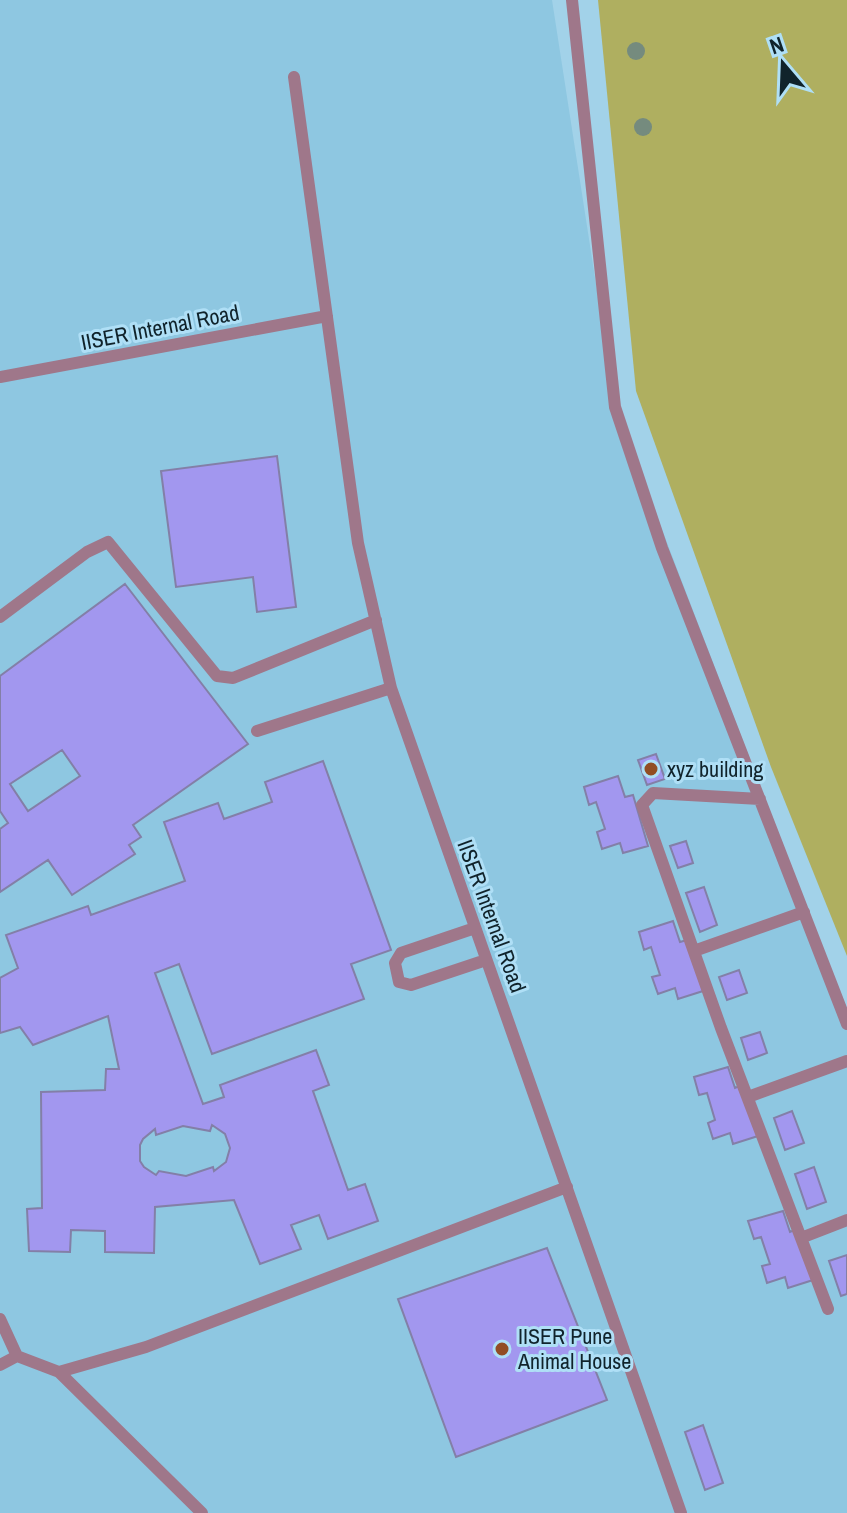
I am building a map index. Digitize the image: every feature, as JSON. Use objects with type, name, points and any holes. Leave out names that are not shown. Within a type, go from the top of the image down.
[{"type":"lane","points":[[572,0],[615,407],[662,548],[847,1024]]},
{"type":"lane","name":"IISER Internal Road","points":[[294,77],[358,543],[391,688],[681,1513]]},
{"type":"lane","name":"IISER Internal Road","points":[[0,377],[327,316]]},
{"type":"lane","points":[[0,617],[87,552],[108,542],[217,676],[233,678],[376,620]]},
{"type":"lane","points":[[257,731],[391,688]]},
{"type":"lane","points":[[760,799],[653,793],[642,805],[828,1309]]},
{"type":"lane","points":[[694,951],[804,912]]},
{"type":"lane","points":[[475,928],[401,953],[395,963],[399,982],[411,985],[486,960]]},
{"type":"lane","points":[[748,1097],[847,1061]]},
{"type":"lane","points":[[59,1372],[146,1347],[567,1187]]},
{"type":"lane","points":[[801,1238],[847,1220]]},
{"type":"lane","points":[[0,1319],[17,1356],[59,1372],[202,1513]]},
{"type":"lane","points":[[0,1365],[17,1356]]},
{"type":"shaded area","points":[[0,0],[552,0],[615,407],[847,1012],[847,1513],[0,1513]]},
{"type":"shaded area","points":[[598,0],[847,0],[847,956],[771,767],[636,391]]},
{"type":"building","points":[[277,456],[296,607],[257,612],[253,577],[176,587],[161,471]]},
{"type":"building","points":[[125,584],[248,744],[133,825],[141,837],[129,845],[135,854],[72,895],[48,860],[0,892],[0,829],[8,823],[0,811],[0,676]],"holes":[[[62,750],[80,776],[28,811],[10,784]]]},
{"type":"building","name":"xyz building","points":[[656,754],[665,779],[647,785],[638,760]]},
{"type":"building","points":[[323,761],[391,950],[351,964],[364,999],[212,1054],[179,964],[155,973],[203,1104],[224,1097],[220,1085],[316,1050],[329,1085],[313,1091],[348,1190],[365,1184],[378,1221],[328,1239],[319,1215],[291,1225],[301,1249],[260,1264],[234,1200],[155,1207],[154,1253],[105,1252],[105,1231],[71,1230],[70,1252],[29,1251],[27,1209],[42,1208],[41,1092],[105,1090],[106,1069],[119,1069],[108,1016],[33,1045],[20,1027],[0,1033],[0,978],[18,968],[6,935],[88,906],[91,915],[185,881],[164,822],[218,803],[224,819],[272,802],[265,782]],"holes":[[[212,1125],[225,1134],[230,1148],[226,1162],[214,1171],[213,1167],[186,1176],[159,1171],[156,1175],[140,1161],[140,1145],[155,1129],[156,1135],[183,1126],[210,1131]]]},
{"type":"building","points":[[618,776],[625,797],[633,795],[648,846],[623,853],[620,843],[602,849],[597,832],[605,829],[596,802],[589,805],[584,787]]},
{"type":"building","points":[[686,841],[693,863],[678,868],[670,846]]},
{"type":"building","points":[[704,887],[717,925],[700,932],[686,893]]},
{"type":"building","points":[[673,921],[680,942],[687,940],[703,991],[678,999],[675,988],[658,994],[652,977],[660,975],[651,947],[644,950],[639,932]]},
{"type":"building","points":[[739,970],[747,993],[727,1000],[719,977]]},
{"type":"building","points":[[760,1032],[767,1053],[748,1060],[741,1038]]},
{"type":"building","points":[[728,1067],[735,1088],[742,1085],[758,1136],[733,1144],[730,1133],[713,1139],[708,1123],[715,1120],[707,1093],[699,1095],[694,1077]]},
{"type":"building","points":[[792,1111],[804,1143],[785,1150],[774,1118]]},
{"type":"building","points":[[814,1167],[826,1202],[807,1209],[795,1174]]},
{"type":"building","points":[[783,1211],[790,1232],[797,1229],[813,1280],[788,1288],[785,1277],[767,1283],[762,1266],[770,1264],[761,1237],[754,1239],[748,1221]]},
{"type":"building","name":"IISER Pune Animal House","points":[[547,1248],[607,1400],[456,1457],[398,1299]]},
{"type":"building","points":[[847,1255],[847,1294],[841,1296],[829,1261]]},
{"type":"building","points":[[703,1425],[723,1483],[705,1490],[685,1432]]},
{"type":"place","name":"xyz building","points":[[651,769]]},
{"type":"place","name":"IISER Pune Animal House","points":[[502,1349]]}]
